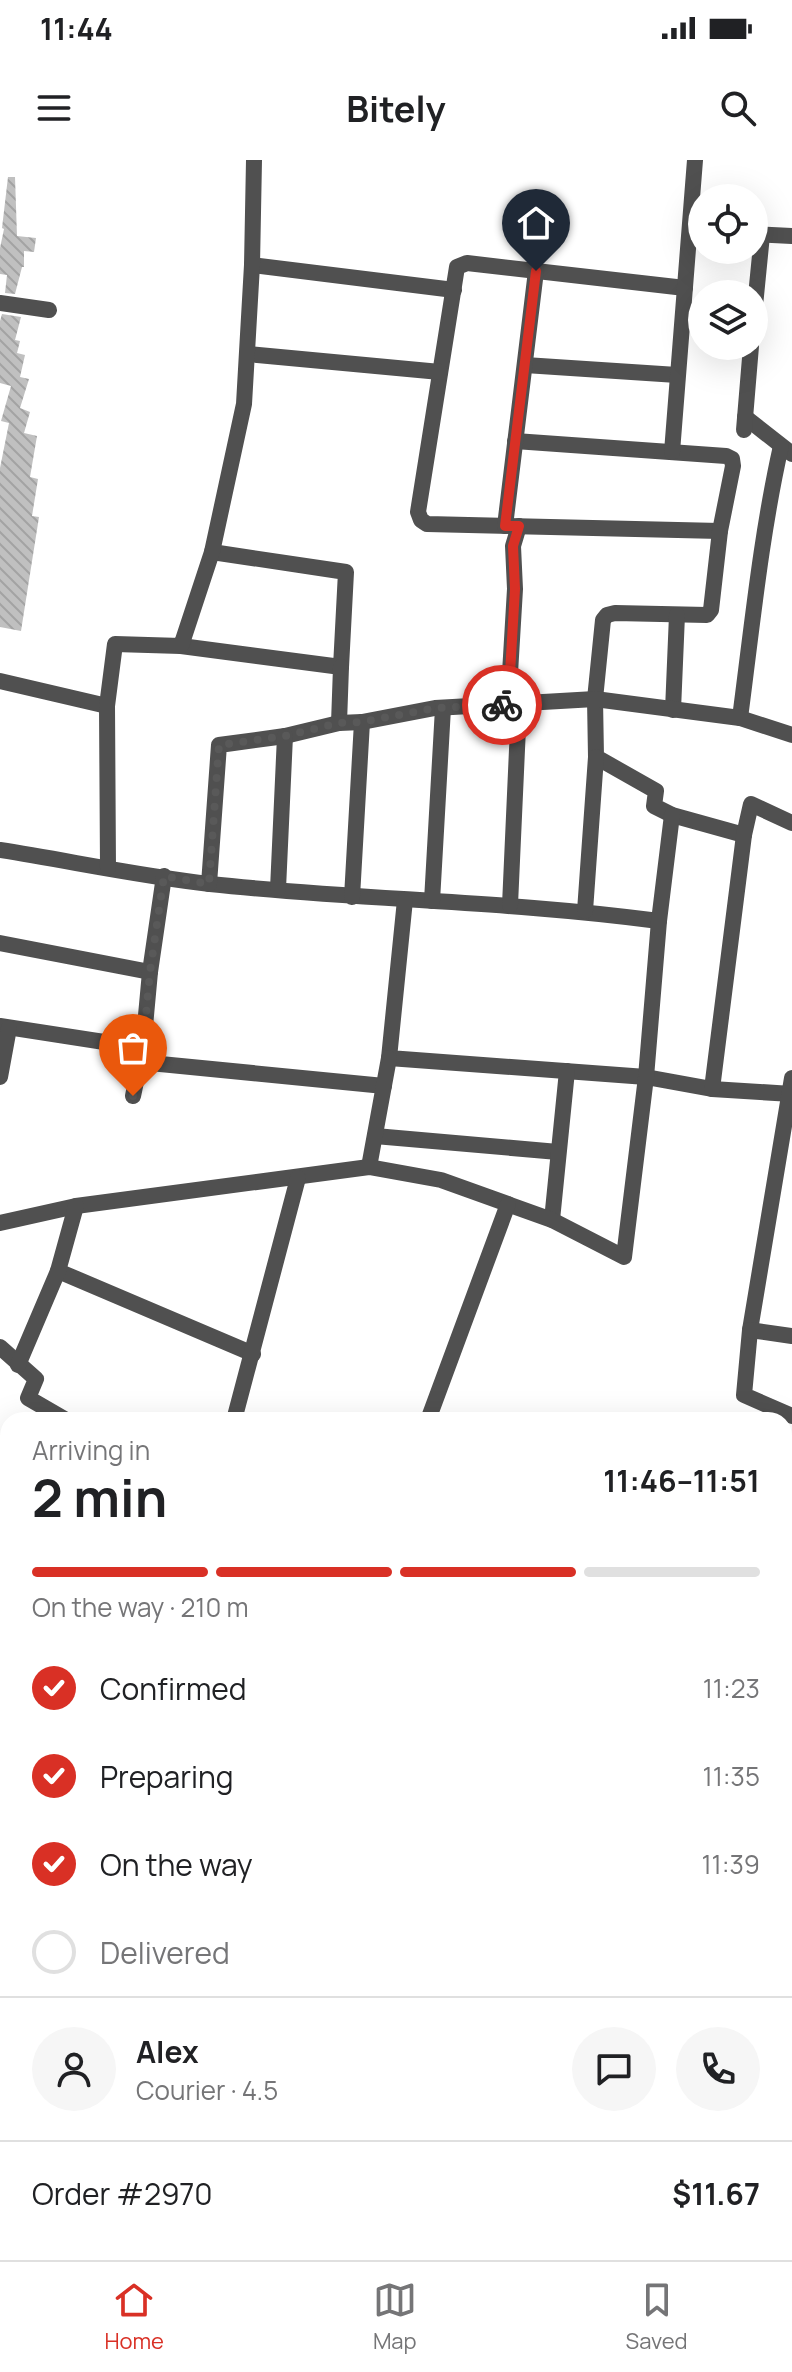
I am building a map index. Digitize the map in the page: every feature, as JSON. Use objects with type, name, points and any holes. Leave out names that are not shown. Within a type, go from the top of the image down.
[{"type":"street","points":[[181,646],[212,552],[244,404],[254,160]]},
{"type":"street","points":[[695,160],[695,184]]},
{"type":"street","points":[[768,235],[792,236]]},
{"type":"street","points":[[685,288],[462,264],[457,267],[418,512],[427,524],[720,531]]},
{"type":"street","points":[[672,452],[685,288],[690,264]]},
{"type":"street","points":[[252,265],[454,290]]},
{"type":"street","points":[[510,905],[519,705],[519,690],[509,690],[515,589],[512,526],[515,441],[536,271]]},
{"type":"street","points":[[0,303],[49,310]]},
{"type":"street","points":[[247,354],[440,372]]},
{"type":"street","points":[[740,718],[764,534],[787,450],[744,423],[750,360]]},
{"type":"street","points":[[525,365],[677,375]]},
{"type":"street","points":[[515,441],[726,456],[732,459],[711,610],[707,615],[615,613],[603,620],[595,699],[596,757],[585,911]]},
{"type":"street","points":[[212,552],[346,572],[339,723]]},
{"type":"street","points":[[673,710],[677,615]]},
{"type":"street","points":[[108,868],[107,706],[115,644],[181,646],[341,667]]},
{"type":"street","points":[[0,681],[107,706]]},
{"type":"street","points":[[209,884],[219,745],[443,708],[595,699],[740,718],[792,735]]},
{"type":"street","points":[[432,901],[443,708]]},
{"type":"street","points":[[352,897],[362,722]]},
{"type":"street","points":[[278,889],[285,736]]},
{"type":"street","points":[[596,757],[656,791],[654,806],[672,815],[744,835]]},
{"type":"street","points":[[712,1089],[744,835],[751,804],[792,823]]},
{"type":"street","points":[[0,1223],[76,1206],[369,1167],[441,1180],[552,1220],[624,1257],[646,1077],[659,921],[672,815]]},
{"type":"street","points":[[0,850],[209,884],[352,897],[585,911],[659,921]]},
{"type":"street","points":[[133,1096],[164,876]]},
{"type":"street","points":[[369,1167],[389,1058],[405,900]]},
{"type":"street","points":[[0,943],[150,972]]},
{"type":"street","points":[[0,1077],[5,1027],[141,1055],[384,1086]]},
{"type":"street","points":[[389,1058],[646,1077],[712,1089],[791,1088],[750,1330],[744,1395],[774,1412]]},
{"type":"street","points":[[552,1220],[567,1071]]},
{"type":"street","points":[[375,1136],[558,1152]]},
{"type":"street","points":[[236,1412],[298,1178]]},
{"type":"street","points":[[431,1412],[508,1204]]},
{"type":"street","points":[[18,1365],[58,1271],[76,1206]]},
{"type":"street","points":[[58,1271],[253,1354]]},
{"type":"street","points":[[750,1330],[792,1336]]},
{"type":"street","points":[[0,1347],[36,1379],[28,1398],[52,1412]]},
{"type":"building","points":[[8,177],[15,177],[17,236],[36,238],[34,252],[24,251],[24,267],[15,294],[5,293],[7,275],[0,274]]},
{"type":"building","points":[[2,314],[21,317],[15,340],[20,341],[17,353],[25,355],[20,377],[29,379],[20,408],[30,412],[24,433],[37,436],[30,477],[38,479],[32,516],[39,517],[21,631],[0,627],[0,468],[9,423],[1,421],[11,386],[0,383]]},
{"type":"way so far","points":[[133,1096],[143,1048],[164,876],[209,884],[219,745],[435,708],[502,705]]},
{"type":"route","points":[[502,705],[519,705],[519,690],[509,690],[515,589],[513,546],[519,526],[505,526],[536,271]]}]
